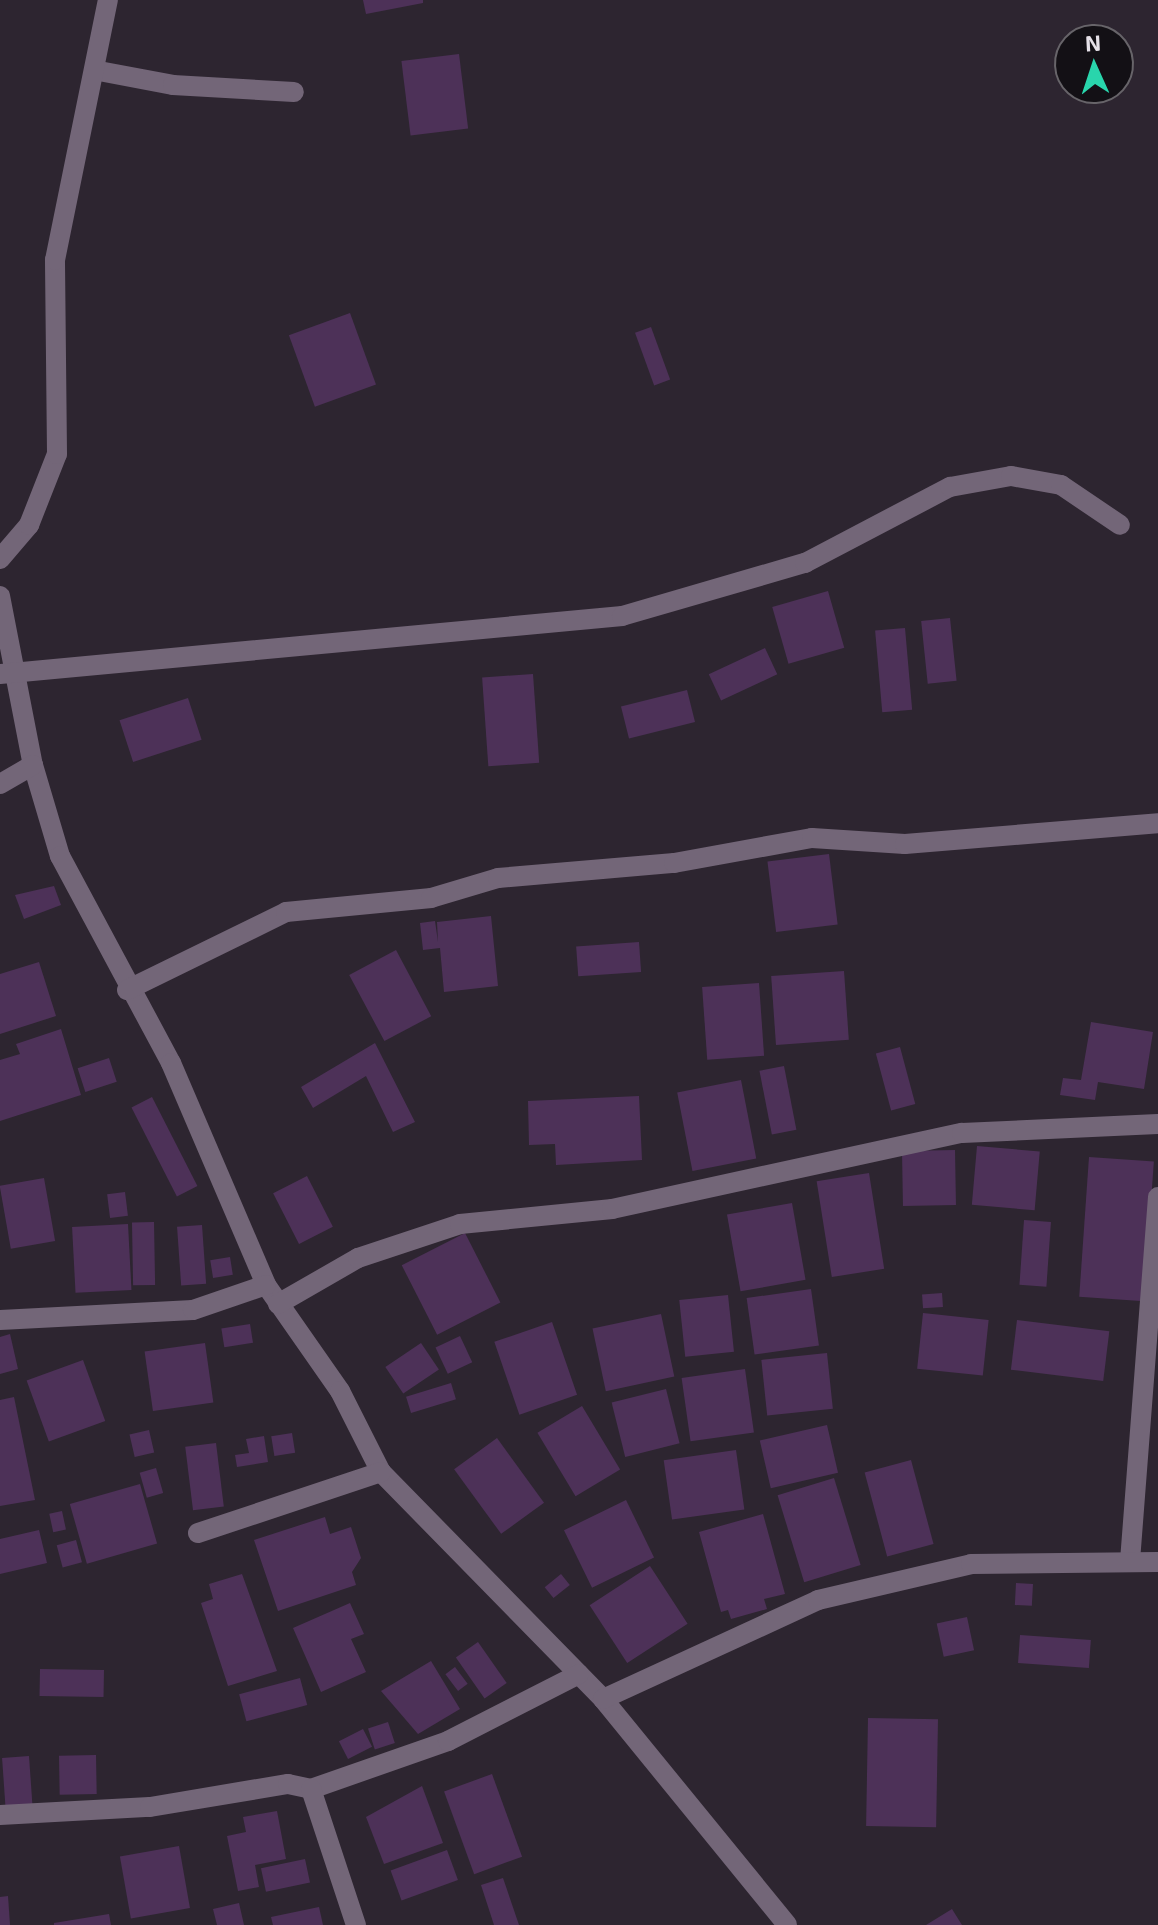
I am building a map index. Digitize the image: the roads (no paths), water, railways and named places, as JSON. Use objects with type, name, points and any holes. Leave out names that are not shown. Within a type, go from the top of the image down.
[{"type":"street","points":[[0,559],[29,525],[57,454],[55,260],[80,126],[99,71],[108,0]]},
{"type":"street","points":[[99,71],[173,85],[294,92]]},
{"type":"street","points":[[10,674],[235,649],[622,616],[805,563],[950,487],[1011,476],[1061,485],[1120,525]]},
{"type":"street","points":[[0,596],[10,674],[60,856],[127,990],[171,1063],[266,1285],[340,1391],[381,1472],[603,1699],[787,1925]]},
{"type":"street","points":[[0,784],[33,765]]},
{"type":"street","points":[[127,990],[286,912],[431,898],[498,878],[674,863],[812,838],[905,844],[1158,823]]},
{"type":"street","points":[[278,1304],[358,1258],[460,1224],[612,1209],[962,1133],[1158,1124]]},
{"type":"street","points":[[1130,1561],[1158,1197]]},
{"type":"street","points":[[0,1320],[193,1310],[266,1285]]},
{"type":"street","points":[[198,1533],[381,1472]]},
{"type":"street","points":[[603,1699],[818,1600],[971,1564],[1158,1562]]},
{"type":"street","points":[[0,1815],[150,1807],[288,1784],[311,1789],[448,1741],[579,1674]]},
{"type":"street","points":[[311,1789],[356,1925]]}]
